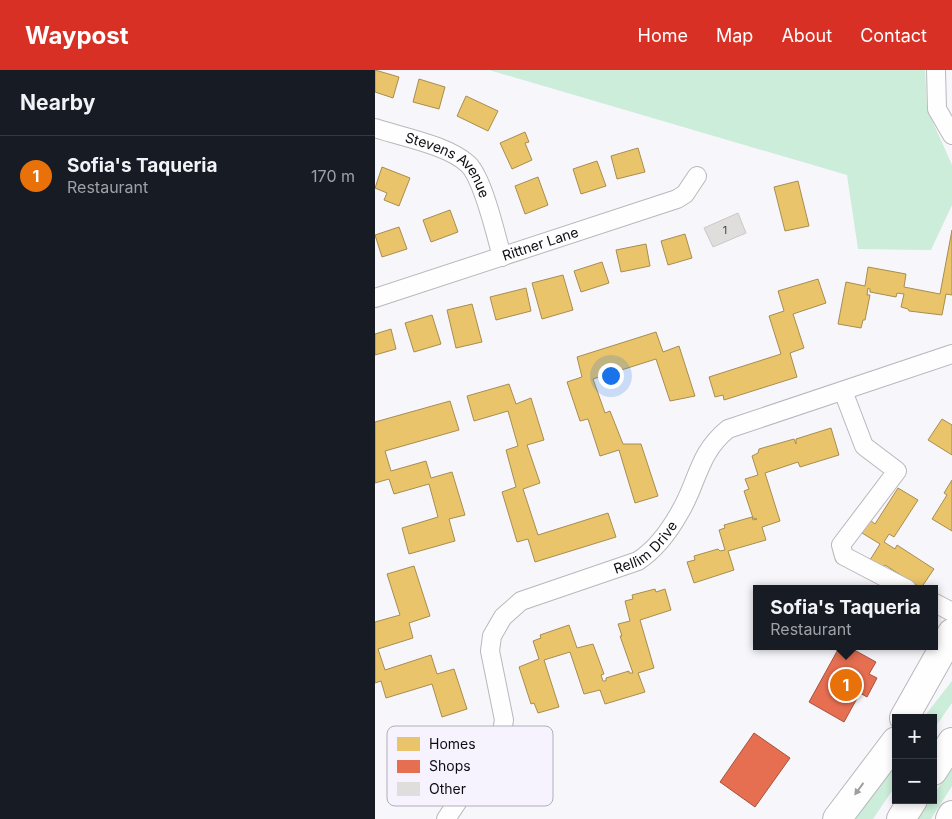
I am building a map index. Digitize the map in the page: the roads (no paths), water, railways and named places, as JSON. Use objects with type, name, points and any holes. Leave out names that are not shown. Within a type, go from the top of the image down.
[{"type":"highway","points":[[906,714],[952,633]]},
{"type":"highway","points":[[918,714],[952,673]]},
{"type":"highway","points":[[937,764],[952,742]]},
{"type":"highway","points":[[837,819],[888,750]]},
{"type":"highway","points":[[901,819],[910,804]]},
{"type":"street","points":[[936,70],[937,108],[952,135]]},
{"type":"street","name":"Stevens Avenue","points":[[375,128],[446,150],[468,164],[479,181],[502,257]]},
{"type":"street","name":"Rittner Lane","points":[[375,298],[677,199],[685,194],[697,176]]},
{"type":"street","name":"Rellim Drive","points":[[503,726],[504,720],[490,651],[492,636],[503,617],[521,601],[638,561],[651,552],[681,512],[696,471],[713,440],[728,429],[952,354]]},
{"type":"street","points":[[843,391],[864,446],[897,472],[841,545],[841,551],[844,556],[899,585]]},
{"type":"street","points":[[938,605],[952,612]]},
{"type":"street","name":"Rellim Drive","points":[[446,819],[455,806]]},
{"type":"place","name":"Sofia's Taqueria","points":[[846,685]]}]
